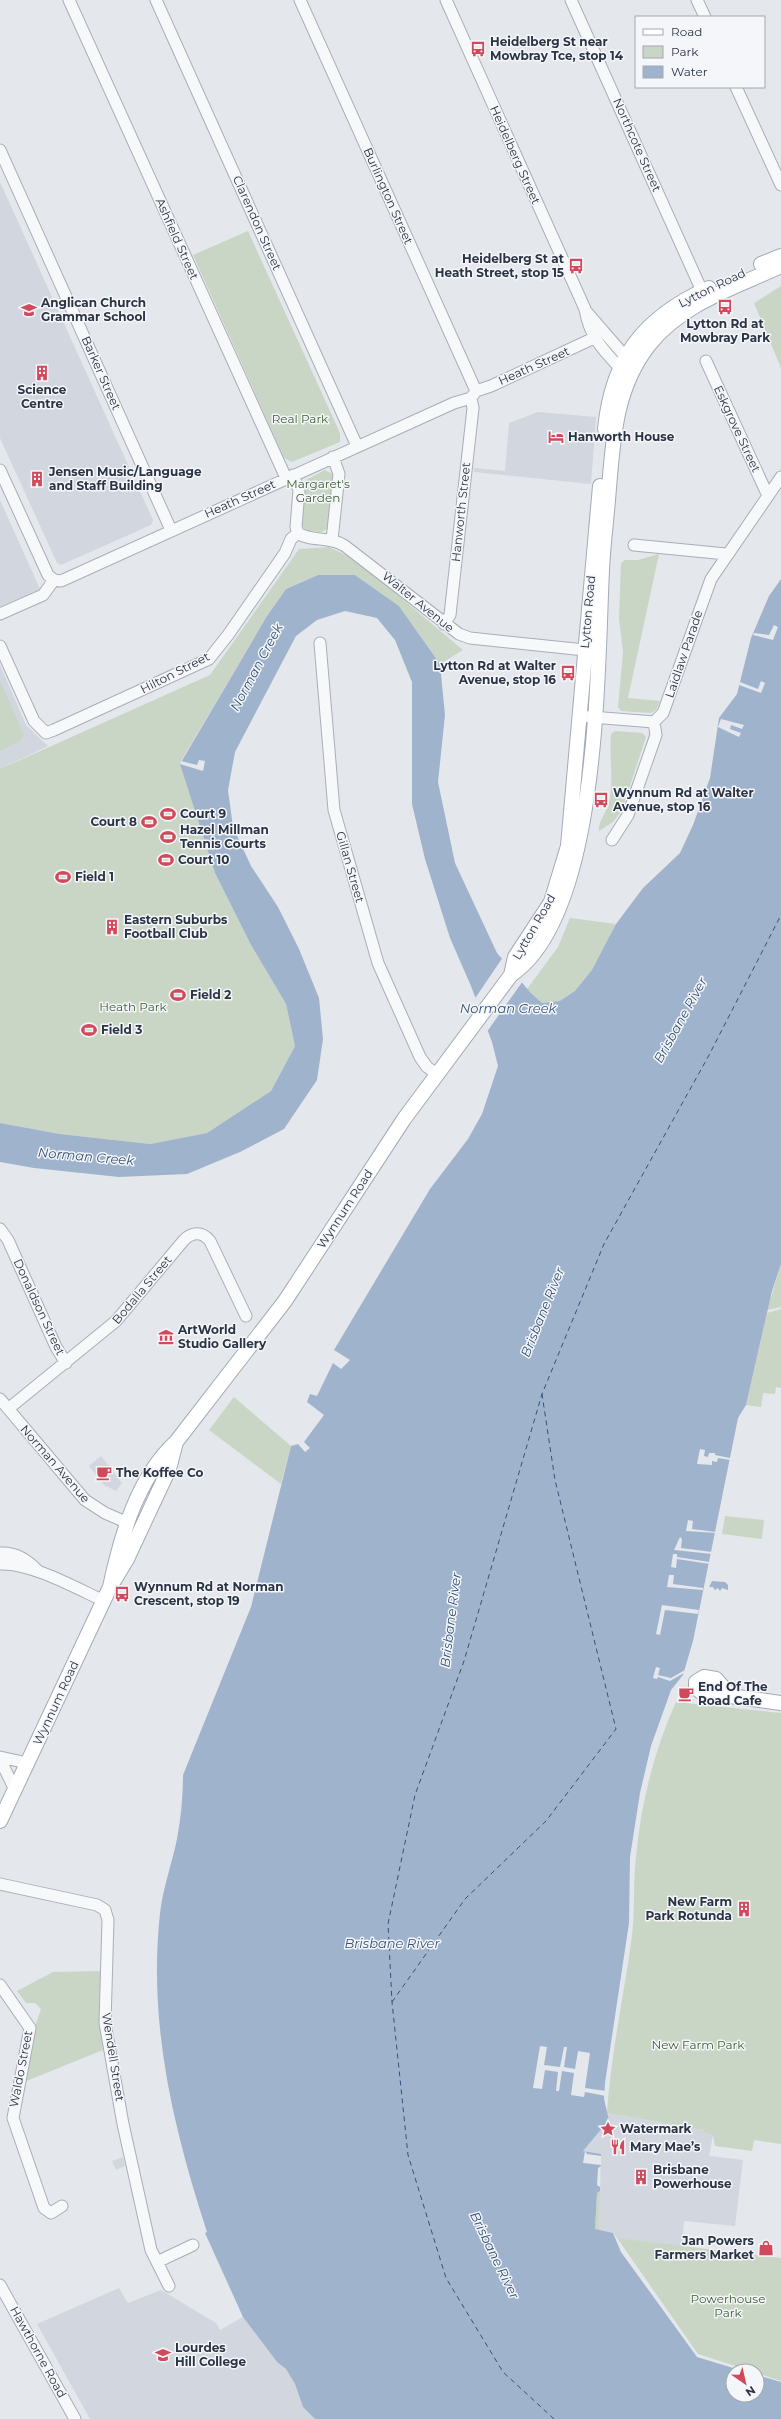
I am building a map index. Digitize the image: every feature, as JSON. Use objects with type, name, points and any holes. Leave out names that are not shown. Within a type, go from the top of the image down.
[{"type":"main road","name":"Lytton Road","points":[[511,974],[519,952],[550,902],[565,861],[607,408],[637,340],[663,314],[679,303],[702,291],[781,256]]},
{"type":"main road","name":"Lytton Road","points":[[511,974],[526,965],[555,917],[574,866],[588,783],[594,718],[602,567],[614,431],[626,363],[683,313],[709,298],[781,266]]},
{"type":"main road","name":"Wynnum Road","points":[[1,1819],[104,1601],[134,1526],[169,1469],[176,1442],[285,1300],[404,1119],[511,974]]},
{"type":"main road","points":[[729,1694],[744,1699],[781,1703]]},
{"type":"street","name":"Ashfield Street","points":[[69,0],[290,476]]},
{"type":"street","name":"Clarendon Street","points":[[156,0],[357,446]]},
{"type":"street","name":"Burlington Street","points":[[300,0],[474,395]]},
{"type":"street","name":"Heidelberg Street","points":[[446,0],[585,309],[626,363]]},
{"type":"street","name":"Northcote Street","points":[[571,0],[702,291]]},
{"type":"street","points":[[697,0],[705,16]]},
{"type":"street","points":[[736,88],[781,185]]},
{"type":"street","name":"Barker Street","points":[[0,150],[171,530]]},
{"type":"street","name":"Heidelberg Street","points":[[585,309],[588,325],[594,338],[626,363]]},
{"type":"street","name":"Heath Street","points":[[54,580],[65,580],[290,476],[474,395],[594,338]]},
{"type":"street","name":"Eskgrove Street","points":[[706,361],[768,496]]},
{"type":"street","name":"Hanworth Street","points":[[444,624],[450,615],[474,395]]},
{"type":"street","points":[[332,540],[339,474],[333,457]]},
{"type":"street","points":[[0,470],[46,572],[54,580],[44,594],[0,614]]},
{"type":"street","points":[[290,476],[299,490],[296,526],[300,534]]},
{"type":"street","name":"Laidlaw Parade","points":[[654,722],[663,713],[710,579],[781,477]]},
{"type":"street","name":"Walter Avenue","points":[[300,534],[332,540],[348,548],[458,634],[470,638],[585,650]]},
{"type":"street","name":"Hilton Street","points":[[0,646],[34,722],[46,733],[209,659],[228,635],[285,553],[291,539],[300,534]]},
{"type":"street","points":[[634,545],[726,554]]},
{"type":"street","name":"Gillan Street","points":[[320,643],[334,810],[378,963],[420,1057],[427,1067],[437,1074]]},
{"type":"street","points":[[579,716],[654,722],[656,735],[628,814],[612,840]]},
{"type":"street","name":"Donaldson Street","points":[[0,1230],[8,1240],[56,1347],[66,1363]]},
{"type":"street","name":"Bodalla Street","points":[[8,1409],[116,1321],[185,1239],[193,1234],[202,1234],[210,1241],[246,1316]]},
{"type":"street","name":"Norman Avenue","points":[[0,1399],[85,1500],[105,1513],[134,1526]]},
{"type":"street","points":[[0,1553],[17,1556],[29,1562],[38,1571]]},
{"type":"street","points":[[0,1564],[9,1564],[38,1571],[104,1601]]},
{"type":"street","points":[[0,1758],[22,1762],[29,1761]]},
{"type":"street","points":[[0,1758],[15,1790]]},
{"type":"street","name":"Wendell Street","points":[[0,1884],[97,1905],[106,1910],[108,1920],[105,2023],[129,2152],[152,2252],[169,2286]]},
{"type":"street","name":"Waldo Street","points":[[0,1985],[30,2028],[14,2106],[14,2122],[45,2209],[54,2213],[62,2206]]},
{"type":"street","points":[[156,2262],[193,2246]]},
{"type":"street","name":"Hawthorne Road","points":[[0,2285],[75,2419]]},
{"type":"shaded area","name":"Anglican Church Grammar School","points":[[0,182],[153,520],[151,525],[61,565],[57,563],[0,438]]},
{"type":"shaded area","points":[[538,412],[596,417],[591,484],[474,472],[474,468],[505,471],[509,423]]},
{"type":"shaded area","points":[[0,500],[40,589],[0,607]]},
{"type":"shaded area","points":[[0,665],[26,725],[48,746],[0,769]]},
{"type":"shaded area","name":"The Koffee Co","points":[[101,1456],[122,1483],[116,1491],[104,1485],[89,1466]]},
{"type":"shaded area","points":[[607,2113],[704,2130],[704,2133],[713,2135],[709,2156],[743,2160],[735,2226],[684,2221],[682,2247],[617,2238],[613,2233],[599,2231],[601,2154],[583,2151],[609,2120]]},
{"type":"shaded area","points":[[123,2157],[125,2166],[116,2170],[112,2161]]},
{"type":"shaded area","name":"Lourdes Hill College","points":[[119,2288],[128,2303],[161,2290],[216,2323],[220,2330],[243,2317],[277,2362],[286,2369],[295,2384],[303,2407],[315,2419],[90,2419],[37,2324]]},
{"type":"green space","name":"Real Park","points":[[248,231],[340,433],[340,442],[292,462],[284,458],[193,255]]},
{"type":"green space","points":[[781,286],[781,368],[754,303]]},
{"type":"green space","name":"Margaret's Garden","points":[[325,470],[334,475],[328,529],[321,532],[306,531],[300,523],[304,481]]},
{"type":"green space","name":"Heath Park","points":[[329,547],[356,560],[463,650],[440,664],[399,606],[355,575],[318,575],[286,589],[267,616],[181,761],[215,873],[251,945],[286,1004],[295,1046],[271,1091],[207,1133],[150,1144],[60,1134],[0,1123],[0,769],[210,675],[299,549]]},
{"type":"green space","points":[[659,554],[628,698],[660,701],[656,710],[651,713],[621,711],[618,707],[623,652],[619,619],[621,563],[625,560],[638,560]]},
{"type":"green space","points":[[0,681],[24,735],[20,741],[0,751]]},
{"type":"green space","points":[[615,731],[642,733],[646,737],[622,810],[613,822],[599,831],[599,825],[609,803],[611,777],[611,734]]},
{"type":"green space","points":[[570,918],[616,924],[594,968],[580,988],[561,1001],[542,1003],[527,989],[558,947]]},
{"type":"green space","points":[[781,1264],[781,1307],[767,1310]]},
{"type":"green space","points":[[781,1309],[781,1388],[776,1387],[775,1394],[763,1393],[761,1407],[746,1405],[767,1313]]},
{"type":"green space","points":[[234,1397],[291,1446],[281,1484],[209,1430]]},
{"type":"green space","points":[[725,1516],[764,1520],[762,1539],[722,1534]]},
{"type":"green space","name":"New Farm Park","points":[[676,1702],[781,1713],[781,2144],[754,2140],[752,2151],[715,2146],[713,2135],[704,2133],[704,2130],[607,2113],[615,2046],[632,1936],[635,1867],[641,1817],[655,1758]]},
{"type":"green space","points":[[101,1971],[99,2007],[103,2050],[24,2082],[34,2029],[41,2009],[35,2003],[26,2003],[17,1991],[53,1972]]},
{"type":"green space","points":[[600,2191],[599,2231],[595,2229],[597,2193]]},
{"type":"green space","name":"Powerhouse Park","points":[[617,2238],[781,2258],[781,2381],[765,2376],[765,2363],[726,2363],[698,2354]]},
{"type":"water","name":"Brisbane River","points":[[318,575],[355,575],[399,606],[440,664],[445,715],[438,782],[455,863],[497,953],[530,992],[542,1003],[560,1001],[575,991],[592,970],[616,924],[643,888],[680,853],[693,825],[710,778],[719,718],[737,694],[751,638],[769,596],[781,579],[781,1264],[772,1291],[746,1405],[738,1418],[693,1641],[683,1675],[671,1690],[651,1746],[640,1793],[630,1857],[629,1923],[605,2083],[604,2099],[609,2120],[583,2151],[601,2154],[601,2166],[598,2168],[597,2185],[600,2187],[600,2191],[597,2193],[595,2229],[613,2233],[621,2252],[697,2357],[725,2366],[725,2403],[765,2403],[765,2377],[781,2382],[781,2419],[315,2419],[303,2407],[295,2384],[286,2369],[277,2362],[243,2317],[205,2233],[207,2232],[184,2153],[166,2075],[158,1995],[157,1954],[161,1904],[180,1823],[183,1775],[251,1607],[291,1446],[298,1444],[305,1452],[310,1448],[304,1442],[324,1415],[307,1402],[310,1394],[317,1396],[333,1363],[341,1369],[350,1360],[334,1350],[430,1189],[468,1139],[482,1114],[498,1066],[492,1042],[471,986],[450,938],[425,859],[412,804],[412,682],[395,640],[377,618],[345,611],[317,620],[296,636],[235,752],[228,790],[233,827],[251,866],[278,907],[299,949],[319,998],[323,1039],[317,1080],[284,1129],[240,1152],[187,1174],[119,1177],[34,1168],[0,1162],[0,1123],[60,1134],[150,1144],[207,1133],[271,1091],[295,1046],[286,1004],[251,945],[215,873],[180,764],[267,616],[286,589]]},
{"type":"water","points":[[712,1581],[725,1582],[728,1585],[728,1590],[722,1588],[720,1591],[718,1588],[715,1590],[713,1587],[709,1587]]},
{"type":"pier","points":[[774,625],[778,627],[773,640],[753,635],[754,633],[769,635]]},
{"type":"pier","points":[[761,681],[765,683],[761,693],[739,685],[740,682],[758,689]]},
{"type":"pier","points":[[721,719],[744,725],[742,729],[731,725],[730,729],[741,733],[739,737],[718,727]]},
{"type":"pier","points":[[199,760],[205,761],[203,771],[180,764],[181,761],[197,765]]},
{"type":"pier","points":[[503,957],[523,981],[486,1033],[474,1000]]},
{"type":"pier","points":[[700,1449],[705,1450],[704,1456],[708,1457],[709,1453],[715,1453],[715,1455],[730,1458],[730,1460],[718,1458],[717,1462],[712,1461],[712,1465],[697,1464]]},
{"type":"pier","points":[[688,1520],[693,1521],[692,1529],[716,1533],[686,1531]]},
{"type":"pier","points":[[680,1537],[682,1539],[681,1548],[712,1552],[712,1554],[674,1550]]},
{"type":"pier","points":[[673,1554],[677,1554],[677,1557],[710,1562],[710,1564],[677,1559],[676,1568],[671,1567]]},
{"type":"pier","points":[[669,1575],[674,1575],[673,1584],[703,1588],[703,1590],[667,1587]]},
{"type":"pier","points":[[662,1605],[699,1610],[698,1614],[665,1610],[660,1635],[656,1634]]},
{"type":"pier","points":[[656,1667],[660,1668],[658,1675],[671,1678],[685,1670],[684,1673],[670,1681],[658,1677],[657,1679],[653,1678]]},
{"type":"pier","points":[[540,2046],[547,2047],[544,2065],[560,2067],[564,2047],[567,2047],[564,2067],[575,2069],[578,2051],[590,2053],[585,2088],[606,2091],[606,2096],[585,2092],[584,2097],[571,2095],[574,2073],[562,2071],[559,2091],[556,2091],[558,2072],[545,2070],[542,2089],[533,2088]]},
{"type":"pier","points":[[585,2151],[587,2154],[601,2156],[601,2165],[583,2163]]},
{"type":"ferry route","points":[[554,2419],[503,2372],[446,2278],[408,2155],[392,2002],[388,1924],[415,1795],[464,1661],[542,1394],[604,1244],[708,1057],[781,915]]},
{"type":"ferry route","points":[[392,2002],[465,1899],[546,1821],[616,1729],[555,1480],[542,1394]]},
{"type":"place","name":"Heidelberg St near Mowbray Tce, stop 14","points":[[478,49]]},
{"type":"place","name":"Heidelberg St at Heath Street, stop 15","points":[[576,266]]},
{"type":"place","name":"Lytton Rd at Mowbray Park","points":[[725,307]]},
{"type":"place","name":"Anglican Church Grammar School","points":[[29,310]]},
{"type":"place","name":"Science Centre","points":[[42,373]]},
{"type":"place","name":"Hanworth House","points":[[556,437]]},
{"type":"place","name":"Jensen Music/Language and Staff Building","points":[[37,479]]},
{"type":"place","name":"Lytton Rd at Walter Avenue, stop 16","points":[[568,673]]},
{"type":"place","name":"Wynnum Rd at Walter Avenue, stop 16","points":[[601,800]]},
{"type":"place","name":"Court 9","points":[[168,814]]},
{"type":"place","name":"Court 8","points":[[149,822]]},
{"type":"place","name":"Hazel Millman Tennis Courts","points":[[168,837]]},
{"type":"place","name":"Court 10","points":[[166,860]]},
{"type":"place","name":"Field 1","points":[[63,877]]},
{"type":"place","name":"Eastern Suburbs Football Club","points":[[112,927]]},
{"type":"place","name":"Field 2","points":[[178,995]]},
{"type":"place","name":"Field 3","points":[[89,1030]]},
{"type":"place","name":"ArtWorld Studio Gallery","points":[[166,1337]]},
{"type":"place","name":"The Koffee Co","points":[[104,1473]]},
{"type":"place","name":"Wynnum Rd at Norman Crescent, stop 19","points":[[122,1594]]},
{"type":"place","name":"End Of The Road Cafe","points":[[686,1694]]},
{"type":"place","name":"New Farm Park Rotunda","points":[[744,1909]]},
{"type":"place","name":"Watermark","points":[[608,2129]]},
{"type":"place","name":"Mary Mae’s","points":[[618,2147]]},
{"type":"place","name":"Brisbane Powerhouse","points":[[641,2177]]},
{"type":"place","name":"Jan Powers Farmers Market","points":[[766,2248]]},
{"type":"place","name":"Lourdes Hill College","points":[[163,2355]]},
{"type":"water label","name":"Norman Creek","points":[[256,667]]},
{"type":"water label","name":"Norman Creek","points":[[508,1008]]},
{"type":"water label","name":"Norman Creek","points":[[86,1156]]}]
